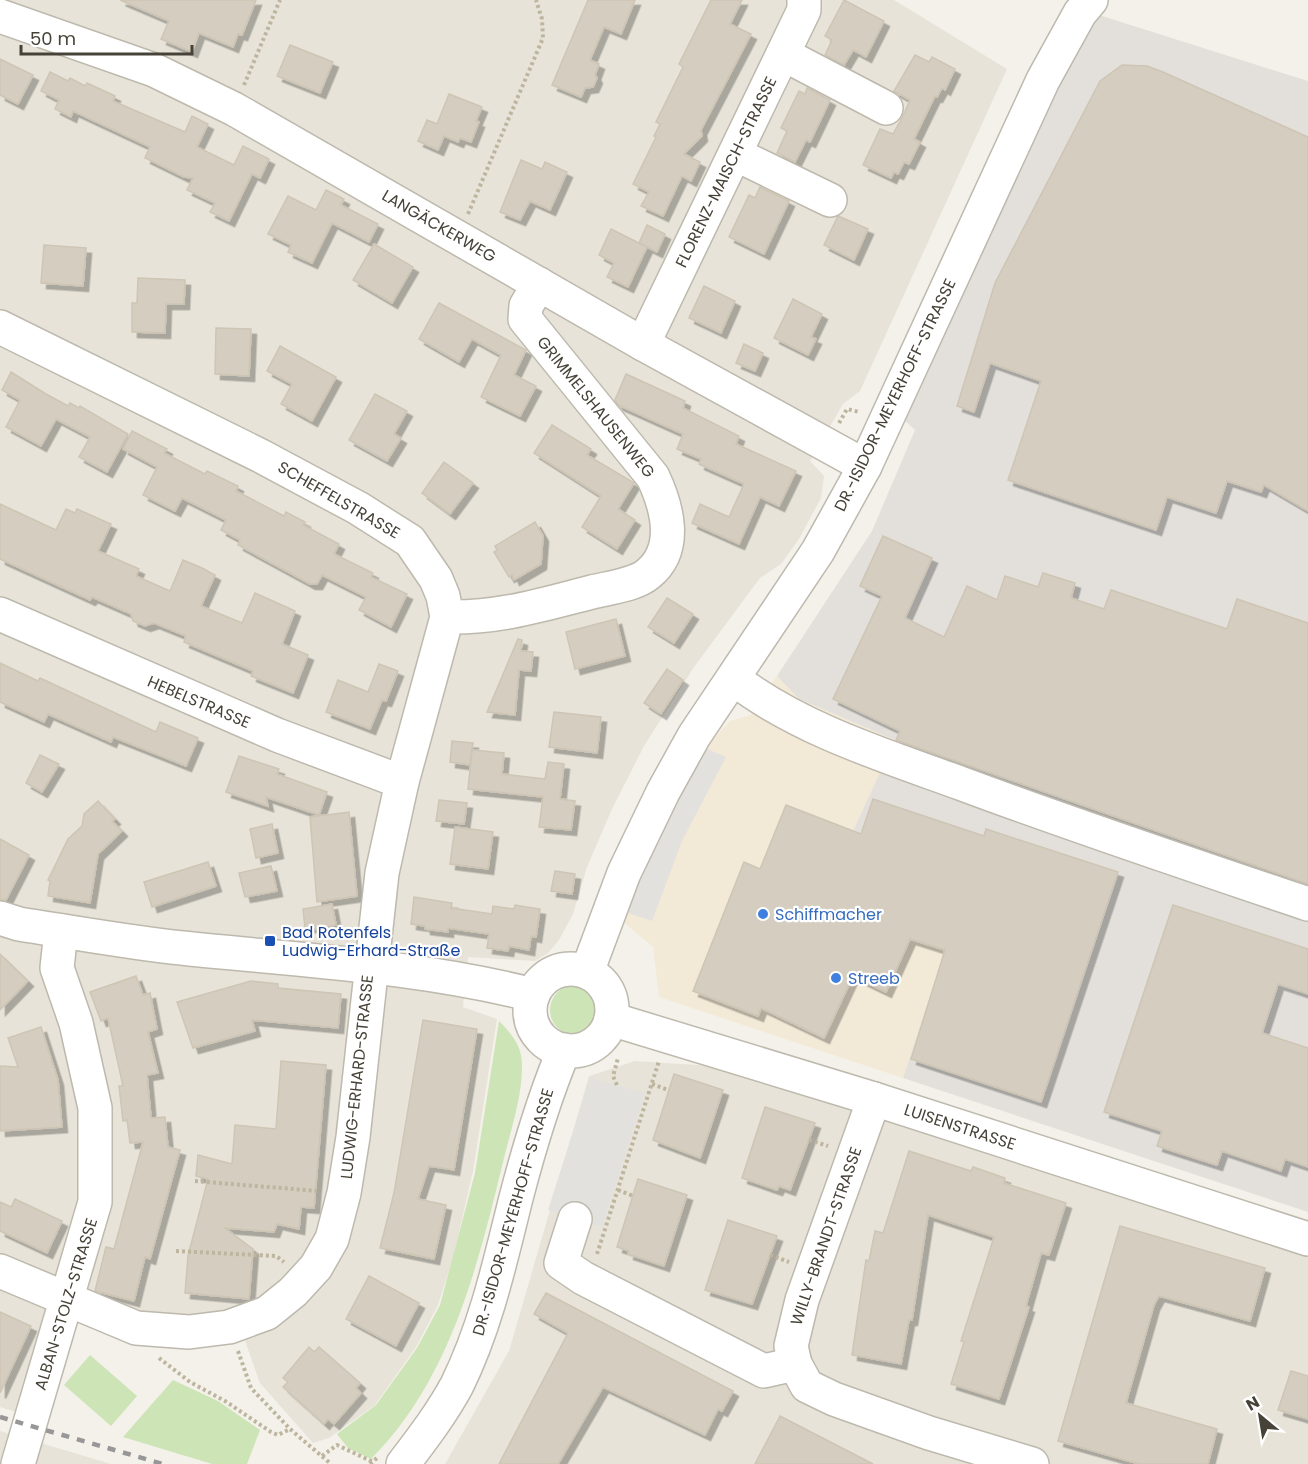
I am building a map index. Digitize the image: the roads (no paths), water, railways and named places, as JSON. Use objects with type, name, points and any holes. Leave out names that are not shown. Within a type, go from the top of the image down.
[{"type":"street","name":"FLORENZ-MAISCH-STRASSE","points":[[643,344],[804,10],[804,0]]},
{"type":"street","name":"DR.-ISIDOR-MEYERHOFF-STRASSE","points":[[587,972],[624,873],[663,792],[694,736],[818,552],[865,466],[1043,80],[1080,13],[1091,0]]},
{"type":"street","name":"LANGÄCKERWEG","points":[[0,16],[154,70],[234,109],[643,344],[865,466]]},
{"type":"street","points":[[783,54],[886,108]]},
{"type":"street","points":[[735,154],[830,200]]},
{"type":"street","name":"GRIMMELSHAUSENWEG","points":[[447,617],[478,618],[513,613],[621,585],[647,575],[665,551],[668,525],[664,501],[653,477],[525,319],[526,306],[539,284]]},
{"type":"street","name":"SCHEFFELSTRASSE","points":[[0,327],[261,456],[358,508],[410,540],[436,579],[443,596],[447,617],[402,782],[382,873],[370,965]]},
{"type":"street","name":"HEBELSTRASSE","points":[[0,614],[277,735],[402,782]]},
{"type":"street","points":[[734,679],[764,702],[887,757],[1066,822],[1308,904]]},
{"type":"street","points":[[0,918],[19,924],[170,947],[370,965],[498,986],[533,995]]},
{"type":"street","name":"ALBAN-STOLZ-STRASSE","points":[[18,1464],[94,1212],[95,1108],[76,1023],[57,968],[61,931]]},
{"type":"street","name":"LUDWIG-ERHARD-STRASSE","points":[[0,1271],[121,1323],[153,1332],[189,1332],[229,1327],[267,1313],[305,1280],[332,1239],[344,1193],[353,1137],[370,965]]},
{"type":"street","points":[[577,970],[587,972],[608,991],[612,1009],[611,1019],[608,1028],[594,1044],[574,1051],[564,1050],[543,1039],[535,1029],[530,1006],[533,995],[539,985],[556,972],[577,970]]},
{"type":"street","name":"LUISENSTRASSE","points":[[611,1019],[667,1034],[1308,1239]]},
{"type":"street","name":"DR.-ISIDOR-MEYERHOFF-STRASSE","points":[[388,1463],[432,1426],[456,1386],[475,1344],[496,1279],[544,1098],[564,1050]]},
{"type":"street","name":"WILLY-BRANDT-STRASSE","points":[[795,1364],[790,1346],[802,1300],[874,1100]]},
{"type":"street","points":[[575,1219],[561,1263],[583,1278],[764,1371],[795,1364],[807,1386],[834,1399],[929,1433],[1032,1464]]},
{"type":"railway","points":[[0,1417],[163,1464]]},
{"type":"place","name":"Schiffmacher","points":[[763,914]]},
{"type":"place","name":"Bad Rotenfels Ludwig-Erhard-Straße","points":[[270,941]]},
{"type":"place","name":"Streeb","points":[[836,978]]}]
